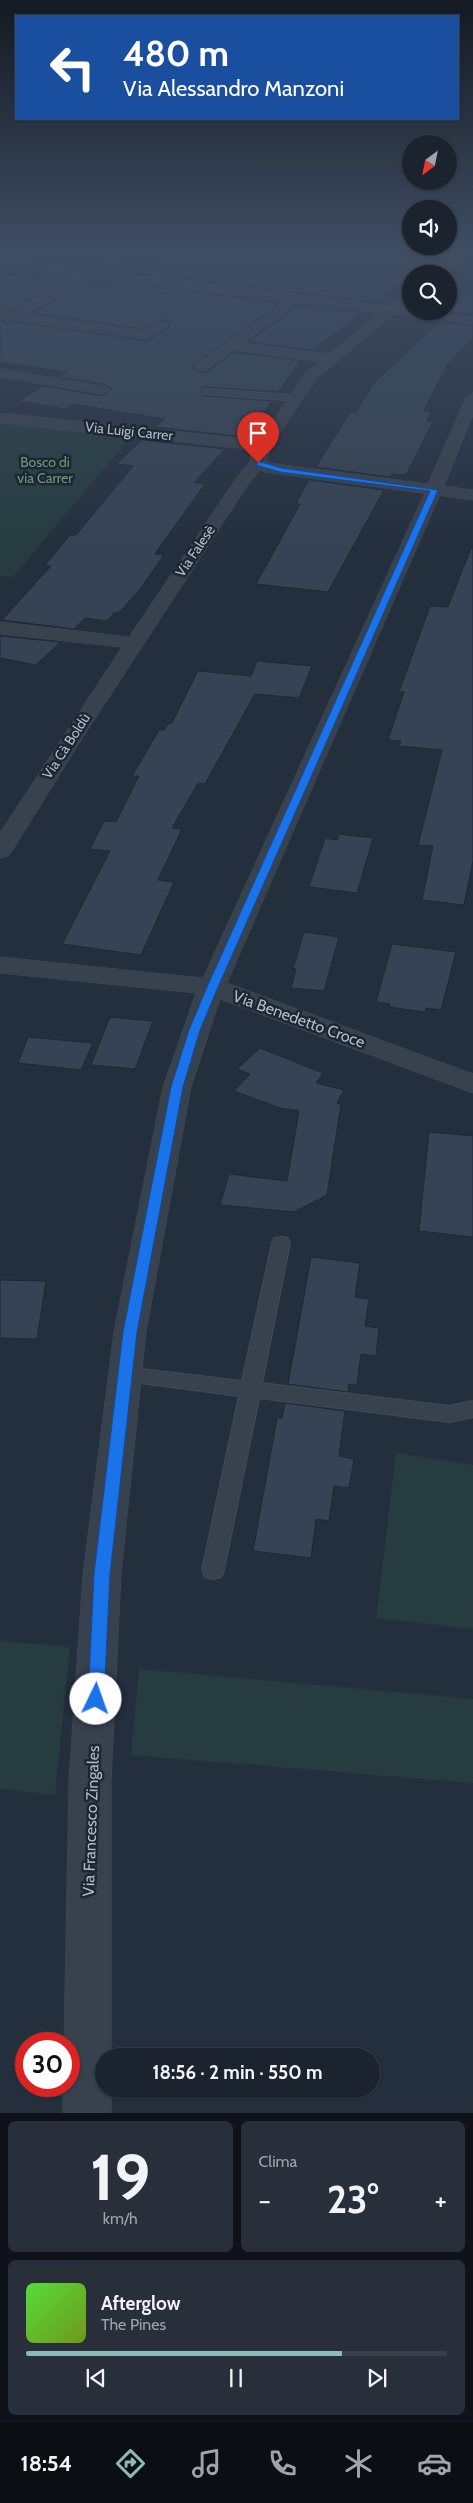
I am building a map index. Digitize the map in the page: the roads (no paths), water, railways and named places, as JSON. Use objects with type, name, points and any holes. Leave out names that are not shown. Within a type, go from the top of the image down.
[{"type":"street","points":[[202,367],[226,350]]},
{"type":"street","points":[[261,350],[331,358]]},
{"type":"street","name":"Via Falesè","points":[[135,643],[312,375],[342,350]]},
{"type":"street","points":[[0,373],[103,390]]},
{"type":"street","name":"Via Francesco Zingales","points":[[87,2113],[90,1781],[102,1574],[130,1332],[177,1087],[195,1030],[212,987],[434,490],[473,398]]},
{"type":"street","name":"Via Luigi Carrer","points":[[0,418],[193,438],[258,455],[280,470],[473,495]]},
{"type":"street","points":[[0,628],[135,643]]},
{"type":"street","name":"Via Cà Boldù","points":[[0,851],[72,737],[135,643]]},
{"type":"street","name":"Via Benedetto Croce","points":[[0,965],[212,987],[473,1084]]},
{"type":"lane","points":[[206,392],[296,398]]},
{"type":"lane","points":[[213,1570],[282,1243]]},
{"type":"lane","points":[[125,1374],[449,1414],[473,1409]]},
{"type":"park label","name":"Bosco di via Carrer","points":[[45,470]]}]
